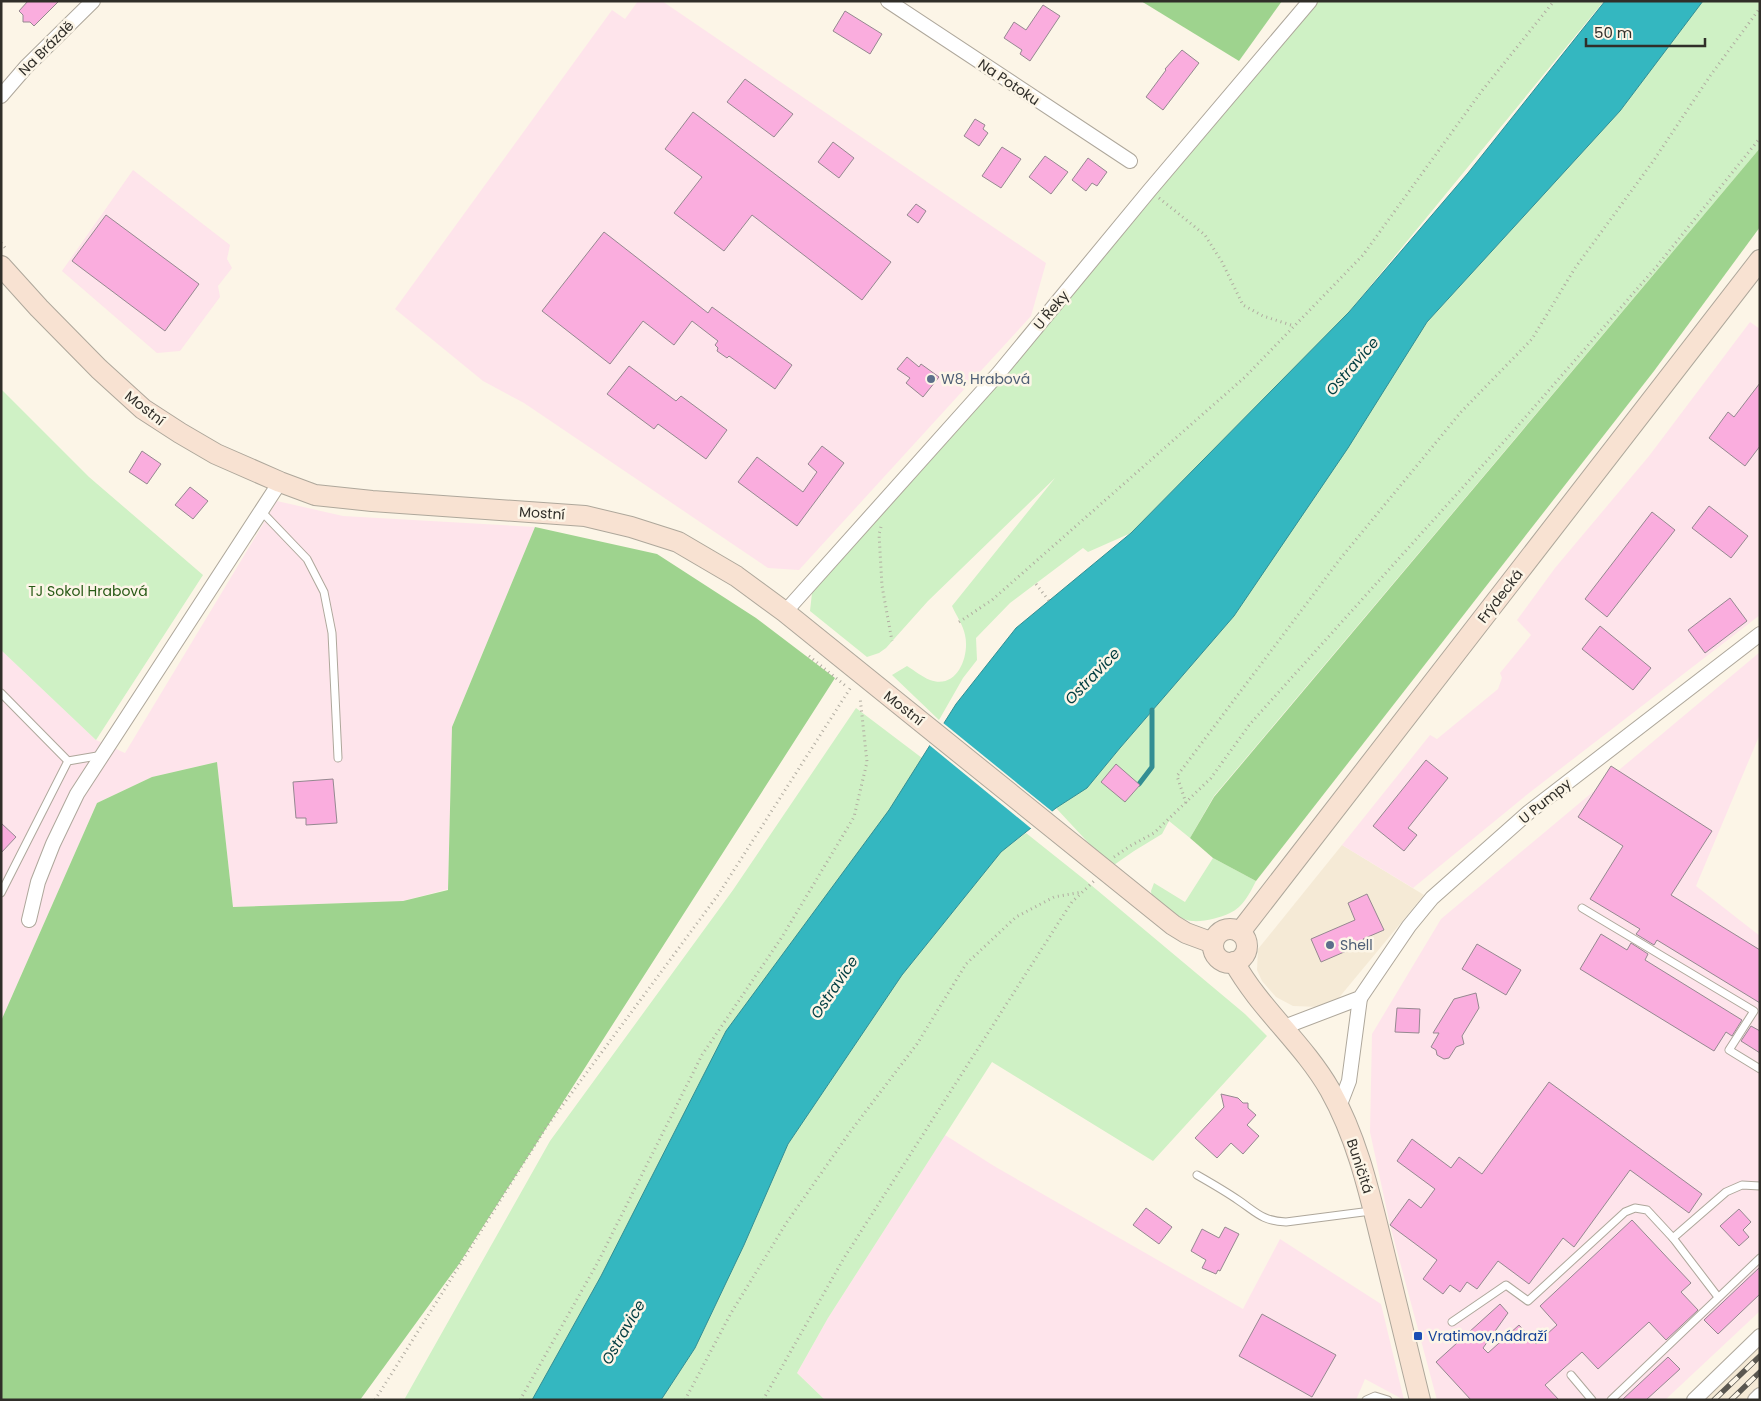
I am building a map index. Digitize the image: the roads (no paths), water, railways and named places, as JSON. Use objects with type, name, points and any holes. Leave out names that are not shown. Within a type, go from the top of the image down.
[{"type":"main road","name":"Frýdecká","points":[[1240,932],[1760,260]]},
{"type":"main road","name":"Mostní","points":[[7,261],[39,308],[98,369],[143,409],[216,454],[280,482],[315,495],[372,501],[585,516],[631,527],[678,542],[736,576],[785,612],[1172,925],[1186,933],[1213,943]]},
{"type":"main road","points":[[1232,929],[1240,932],[1246,940],[1247,950],[1242,958],[1234,962],[1226,962],[1219,958],[1214,952],[1213,943],[1216,936],[1224,930],[1232,929]]},
{"type":"main road","name":"Buničitá","points":[[1234,962],[1245,982],[1284,1027],[1319,1073],[1339,1107],[1355,1146],[1374,1210],[1420,1400]]},
{"type":"street","name":"Na Brázdě","points":[[1,96],[26,67],[93,1]]},
{"type":"street","name":"Na Potoku","points":[[888,1],[1130,161]]},
{"type":"street","name":"U Řeky","points":[[785,612],[998,374],[1149,191],[1310,1]]},
{"type":"street","points":[[29,920],[38,882],[53,844],[77,794],[280,482]]},
{"type":"street","name":"U Pumpy","points":[[1339,1107],[1349,1081],[1360,998],[1409,926],[1432,898],[1529,812],[1760,634]]},
{"type":"street","points":[[1284,1027],[1360,998]]},
{"type":"street","points":[[1694,1400],[1760,1336]]},
{"type":"street","points":[[1755,1400],[1760,1395]]},
{"type":"lane","points":[[261,511],[307,558],[324,592],[332,633],[338,758]]},
{"type":"lane","points":[[1,693],[68,761]]},
{"type":"lane","points":[[68,761],[103,754]]},
{"type":"lane","points":[[1,893],[68,761]]},
{"type":"lane","points":[[1582,908],[1754,1012],[1729,1050],[1760,1069]]},
{"type":"lane","points":[[1197,1175],[1238,1199],[1260,1217],[1274,1222],[1374,1210]]},
{"type":"lane","points":[[1673,1238],[1726,1192],[1742,1185],[1760,1186]]},
{"type":"lane","points":[[1452,1322],[1506,1285],[1528,1301],[1625,1212],[1636,1208],[1647,1210],[1673,1238],[1718,1297]]},
{"type":"lane","points":[[1611,1400],[1760,1258]]},
{"type":"lane","points":[[1571,1375],[1592,1400]]},
{"type":"lane","points":[[1366,1400],[1375,1396],[1388,1400]]},
{"type":"water","name":"Ostravice","points":[[1605,1],[1703,1],[1620,111],[1427,322],[1348,448],[1234,616],[1087,788],[1056,808],[1001,852],[902,975],[788,1144],[744,1245],[695,1348],[661,1400],[532,1400],[601,1276],[726,1031],[889,810],[956,704],[1016,628],[1131,533],[1349,312],[1468,173]]},
{"type":"waterway","points":[[1139,784],[1152,767],[1152,710]]},
{"type":"railway","points":[[1714,1400],[1760,1356]]},
{"type":"railway","points":[[1731,1400],[1760,1372]]},
{"type":"place","name":"W8, Hrabová","points":[[931,379]]},
{"type":"place","name":"Shell","points":[[1330,945]]},
{"type":"place","name":"Vratimov,nádraží","points":[[1418,1336]]},
{"type":"park label","name":"TJ Sokol Hrabová","points":[[88,591]]}]
